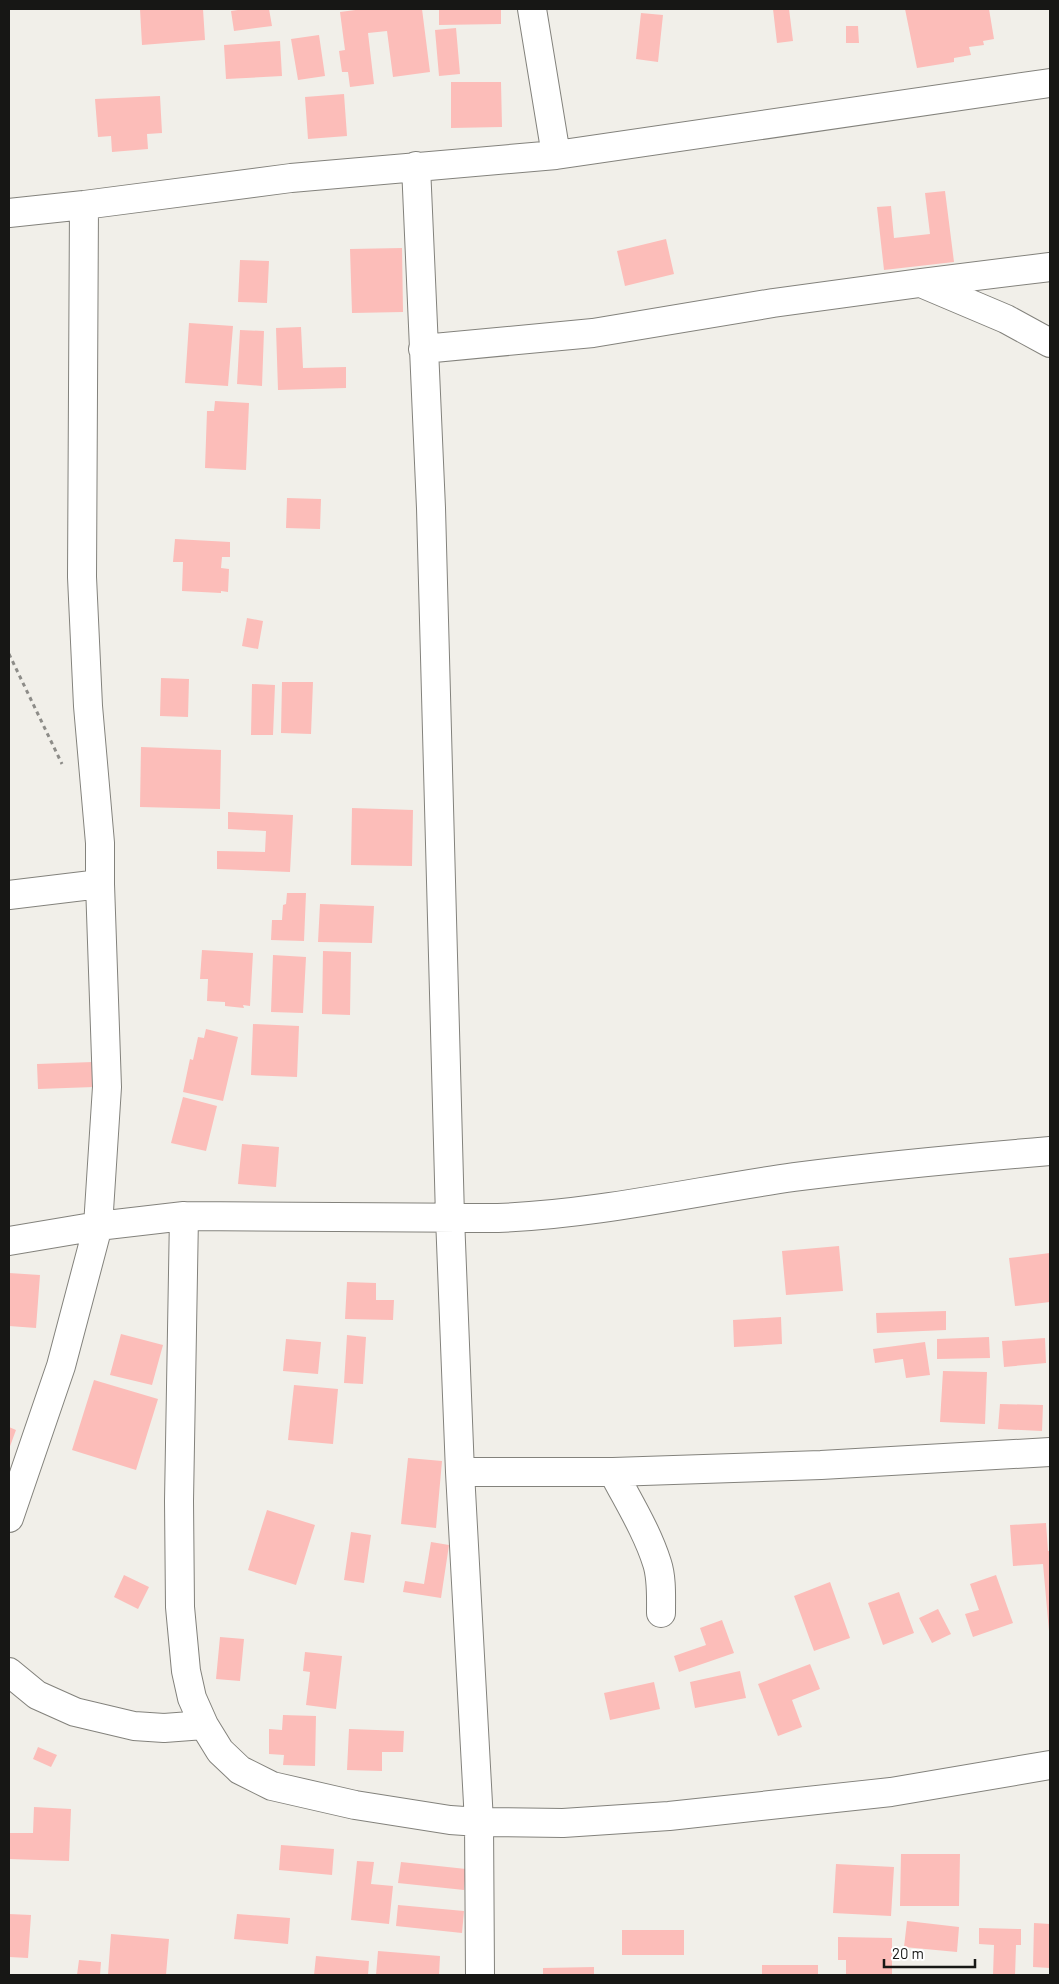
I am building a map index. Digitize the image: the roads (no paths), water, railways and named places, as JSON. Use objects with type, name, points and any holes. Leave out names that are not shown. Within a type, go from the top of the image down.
[{"type":"street","points":[[532,9],[556,155]]},
{"type":"street","points":[[9,212],[84,205],[291,178],[556,155],[1050,83]]},
{"type":"street","points":[[416,166],[431,508],[450,1217],[460,1472],[479,1822],[480,1975]]},
{"type":"street","points":[[9,1518],[61,1366],[98,1226],[107,1087],[100,843],[88,706],[82,577],[84,205]]},
{"type":"street","points":[[423,349],[593,333],[774,303],[1050,267]]},
{"type":"street","points":[[920,283],[1006,319],[1050,342]]},
{"type":"street","points":[[9,895],[100,884]]},
{"type":"street","points":[[9,1241],[98,1226],[184,1216],[535,1216],[645,1202],[794,1177],[1050,1151]]},
{"type":"street","points":[[184,1216],[179,1427],[180,1606],[186,1671],[192,1698],[204,1725],[220,1751],[240,1770],[272,1786],[355,1805],[450,1820],[563,1823],[669,1816],[891,1792],[1050,1765]]},
{"type":"street","points":[[460,1472],[612,1472],[821,1465],[1050,1452]]},
{"type":"street","points":[[612,1472],[658,1564],[661,1588],[661,1613]]},
{"type":"street","points":[[9,1672],[37,1695],[75,1712],[134,1726],[164,1728],[204,1725]]}]
